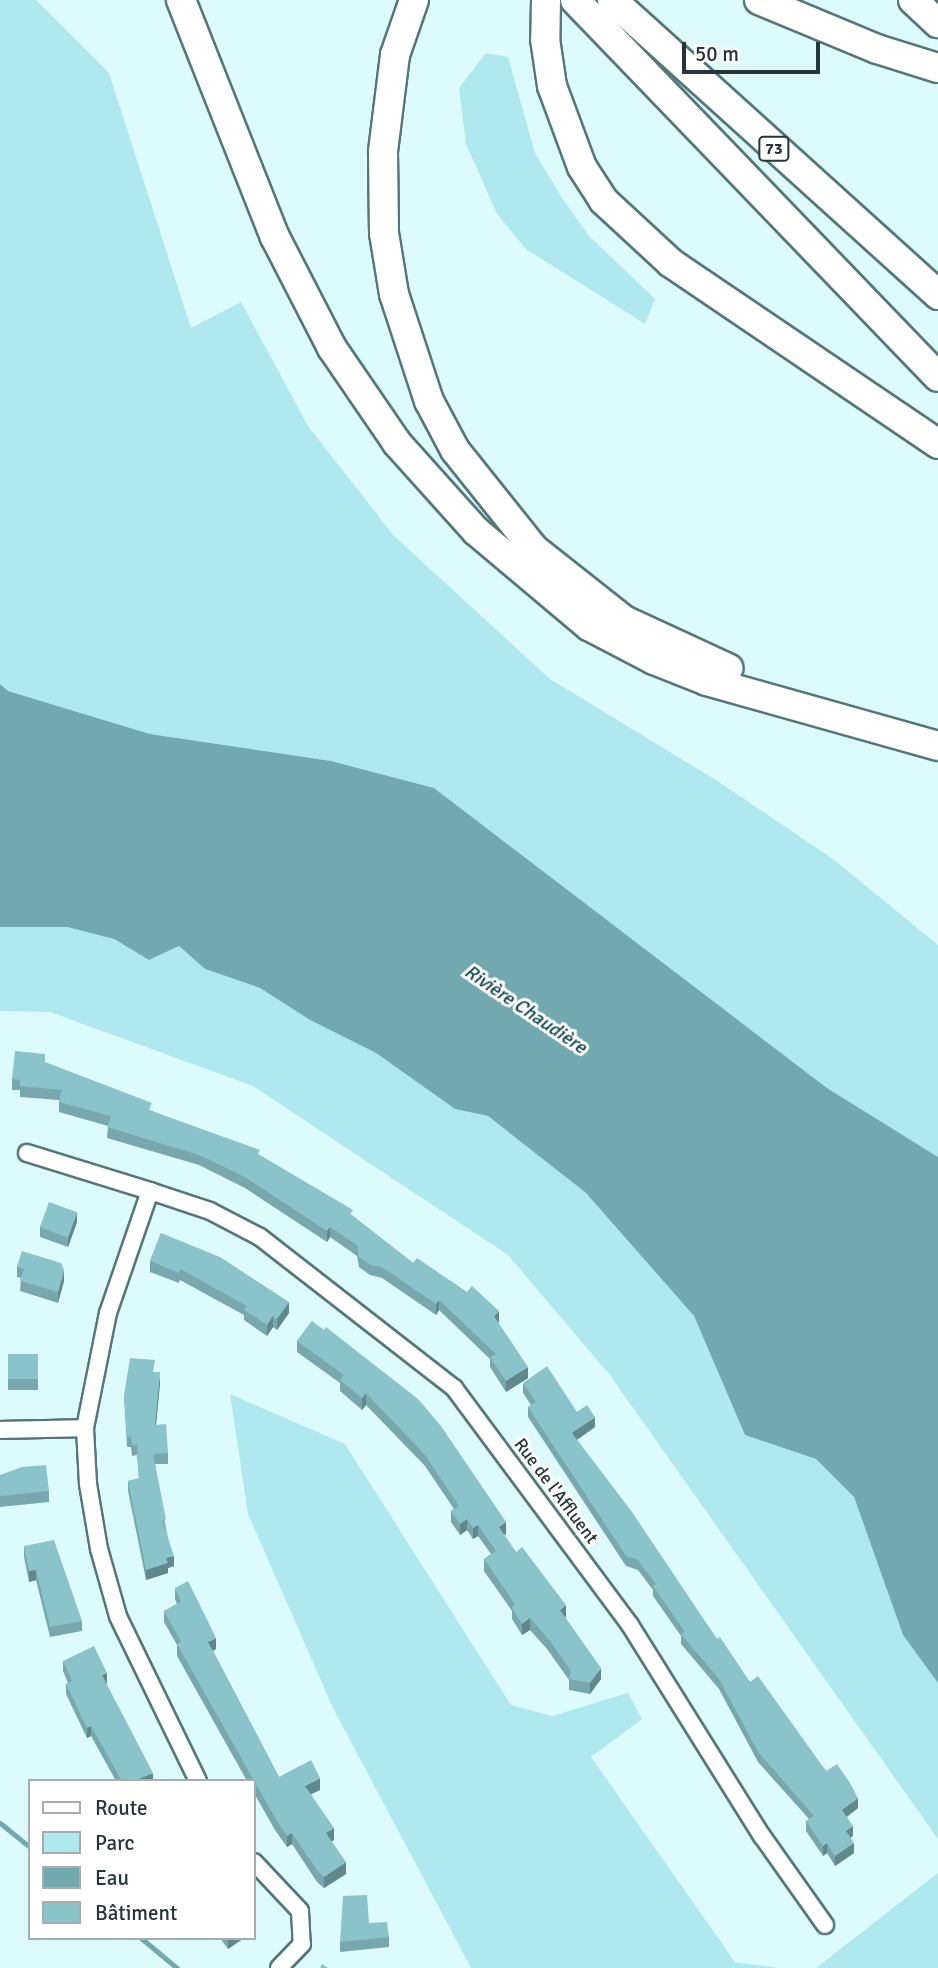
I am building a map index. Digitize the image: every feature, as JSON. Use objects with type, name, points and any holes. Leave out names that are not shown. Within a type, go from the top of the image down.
[{"type":"highway","points":[[181,0],[275,237],[332,348],[397,443],[476,531],[578,618],[654,660],[707,681],[938,746]]},
{"type":"highway","points":[[414,0],[392,79],[383,152],[384,233],[410,354],[429,401],[463,460],[534,549],[624,620],[704,659],[938,738]]},
{"type":"highway","points":[[546,0],[545,39],[552,86],[582,167],[604,201],[635,233],[671,263],[938,444]]},
{"type":"highway","points":[[575,0],[938,377]]},
{"type":"highway","name":"73","points":[[612,0],[938,295]]},
{"type":"highway","points":[[759,0],[810,23],[938,68]]},
{"type":"highway","points":[[913,0],[938,23]]},
{"type":"street","name":"Rue de l'Affluent","points":[[27,1153],[210,1211],[260,1237],[454,1388],[631,1625],[762,1836],[825,1925]]},
{"type":"street","points":[[150,1191],[108,1313],[85,1428],[99,1549],[118,1616],[197,1779]]},
{"type":"street","points":[[0,1430],[85,1428]]},
{"type":"street","points":[[256,1864],[300,1911],[302,1944],[279,1968]]},
{"type":"green space","points":[[0,0],[36,0],[109,73],[191,328],[241,302],[308,426],[394,536],[550,679],[716,780],[833,859],[938,945],[938,1157],[827,1088],[434,788],[331,761],[150,734],[8,691],[0,684]]},
{"type":"green space","points":[[486,53],[508,57],[535,153],[560,195],[589,236],[655,299],[645,324],[526,249],[497,214],[466,144],[459,88]]},
{"type":"green space","points":[[0,927],[67,927],[114,939],[149,960],[179,946],[205,969],[260,988],[310,1020],[376,1053],[455,1109],[488,1116],[586,1193],[694,1316],[745,1435],[816,1459],[854,1497],[903,1635],[938,1683],[938,1839],[609,1374],[508,1255],[253,1086],[50,1012],[0,1011]]},
{"type":"green space","points":[[230,1394],[345,1444],[511,1705],[552,1716],[628,1693],[642,1719],[591,1757],[735,1962],[778,1968],[471,1968],[333,1708],[248,1514]]},
{"type":"green space","points":[[938,1873],[938,1968],[816,1968]]},
{"type":"water","name":"Rivière Chaudière","points":[[0,684],[8,691],[150,734],[331,761],[434,788],[827,1088],[938,1157],[938,1683],[903,1635],[854,1497],[816,1459],[745,1435],[694,1316],[586,1193],[488,1116],[455,1109],[376,1053],[310,1020],[260,988],[205,969],[179,946],[149,960],[114,939],[67,927],[0,927]]},
{"type":"building","points":[[15,1051],[45,1054],[45,1062],[152,1103],[149,1110],[260,1150],[258,1154],[353,1210],[350,1214],[413,1263],[417,1258],[467,1292],[472,1286],[499,1311],[494,1316],[528,1367],[506,1381],[490,1357],[496,1354],[439,1300],[436,1304],[382,1267],[370,1265],[359,1257],[357,1245],[330,1227],[327,1231],[245,1177],[199,1155],[107,1127],[111,1116],[59,1102],[62,1090],[20,1086],[20,1080],[12,1079]]},
{"type":"building","points":[[49,1202],[77,1212],[68,1238],[40,1227]]},
{"type":"building","points":[[161,1233],[220,1257],[289,1302],[277,1319],[273,1316],[267,1325],[244,1310],[247,1306],[180,1269],[179,1273],[150,1261]]},
{"type":"building","points":[[22,1251],[61,1263],[64,1270],[58,1292],[20,1281],[24,1269],[17,1266]]},
{"type":"building","points":[[312,1321],[324,1330],[326,1327],[418,1399],[441,1426],[506,1522],[499,1527],[516,1552],[522,1547],[566,1605],[560,1610],[601,1668],[590,1683],[569,1679],[571,1671],[547,1637],[530,1618],[522,1624],[512,1608],[515,1604],[484,1559],[496,1551],[478,1525],[473,1528],[467,1519],[460,1524],[451,1511],[459,1506],[425,1455],[366,1393],[362,1398],[340,1380],[344,1375],[297,1341]]},
{"type":"building","points":[[8,1354],[38,1354],[38,1379],[8,1379]]},
{"type":"building","points":[[130,1358],[155,1360],[153,1372],[160,1372],[155,1425],[166,1424],[168,1453],[153,1454],[166,1519],[162,1520],[174,1556],[166,1558],[168,1563],[146,1570],[128,1481],[139,1478],[137,1445],[132,1445],[131,1436],[127,1437],[124,1395]]},
{"type":"building","points":[[547,1366],[577,1412],[587,1405],[595,1417],[572,1433],[632,1512],[717,1639],[720,1637],[750,1682],[758,1676],[826,1771],[837,1764],[850,1783],[858,1798],[842,1810],[853,1826],[846,1831],[854,1843],[835,1856],[827,1843],[823,1846],[806,1821],[814,1816],[758,1752],[719,1679],[681,1634],[685,1632],[653,1586],[656,1584],[638,1560],[626,1556],[528,1407],[536,1402],[523,1383]]},
{"type":"building","points":[[46,1465],[49,1491],[0,1496],[0,1475],[22,1467]]},
{"type":"building","points":[[54,1540],[82,1621],[50,1627],[36,1570],[29,1571],[24,1546]]},
{"type":"building","points":[[188,1581],[216,1638],[208,1642],[279,1777],[311,1760],[320,1778],[305,1786],[334,1828],[326,1833],[346,1862],[324,1877],[292,1833],[287,1836],[275,1818],[256,1784],[256,1779],[253,1779],[177,1644],[181,1642],[164,1611],[181,1602],[175,1588]]},
{"type":"building","points":[[94,1646],[107,1673],[102,1675],[153,1773],[139,1779],[121,1779],[91,1726],[87,1728],[66,1684],[72,1681],[63,1661]]},
{"type":"building","points":[[367,1895],[369,1923],[387,1922],[389,1937],[340,1942],[343,1896]]},
{"type":"waterway","points":[[0,1823],[28,1845]]},
{"type":"waterway","points":[[143,1940],[177,1968]]}]
